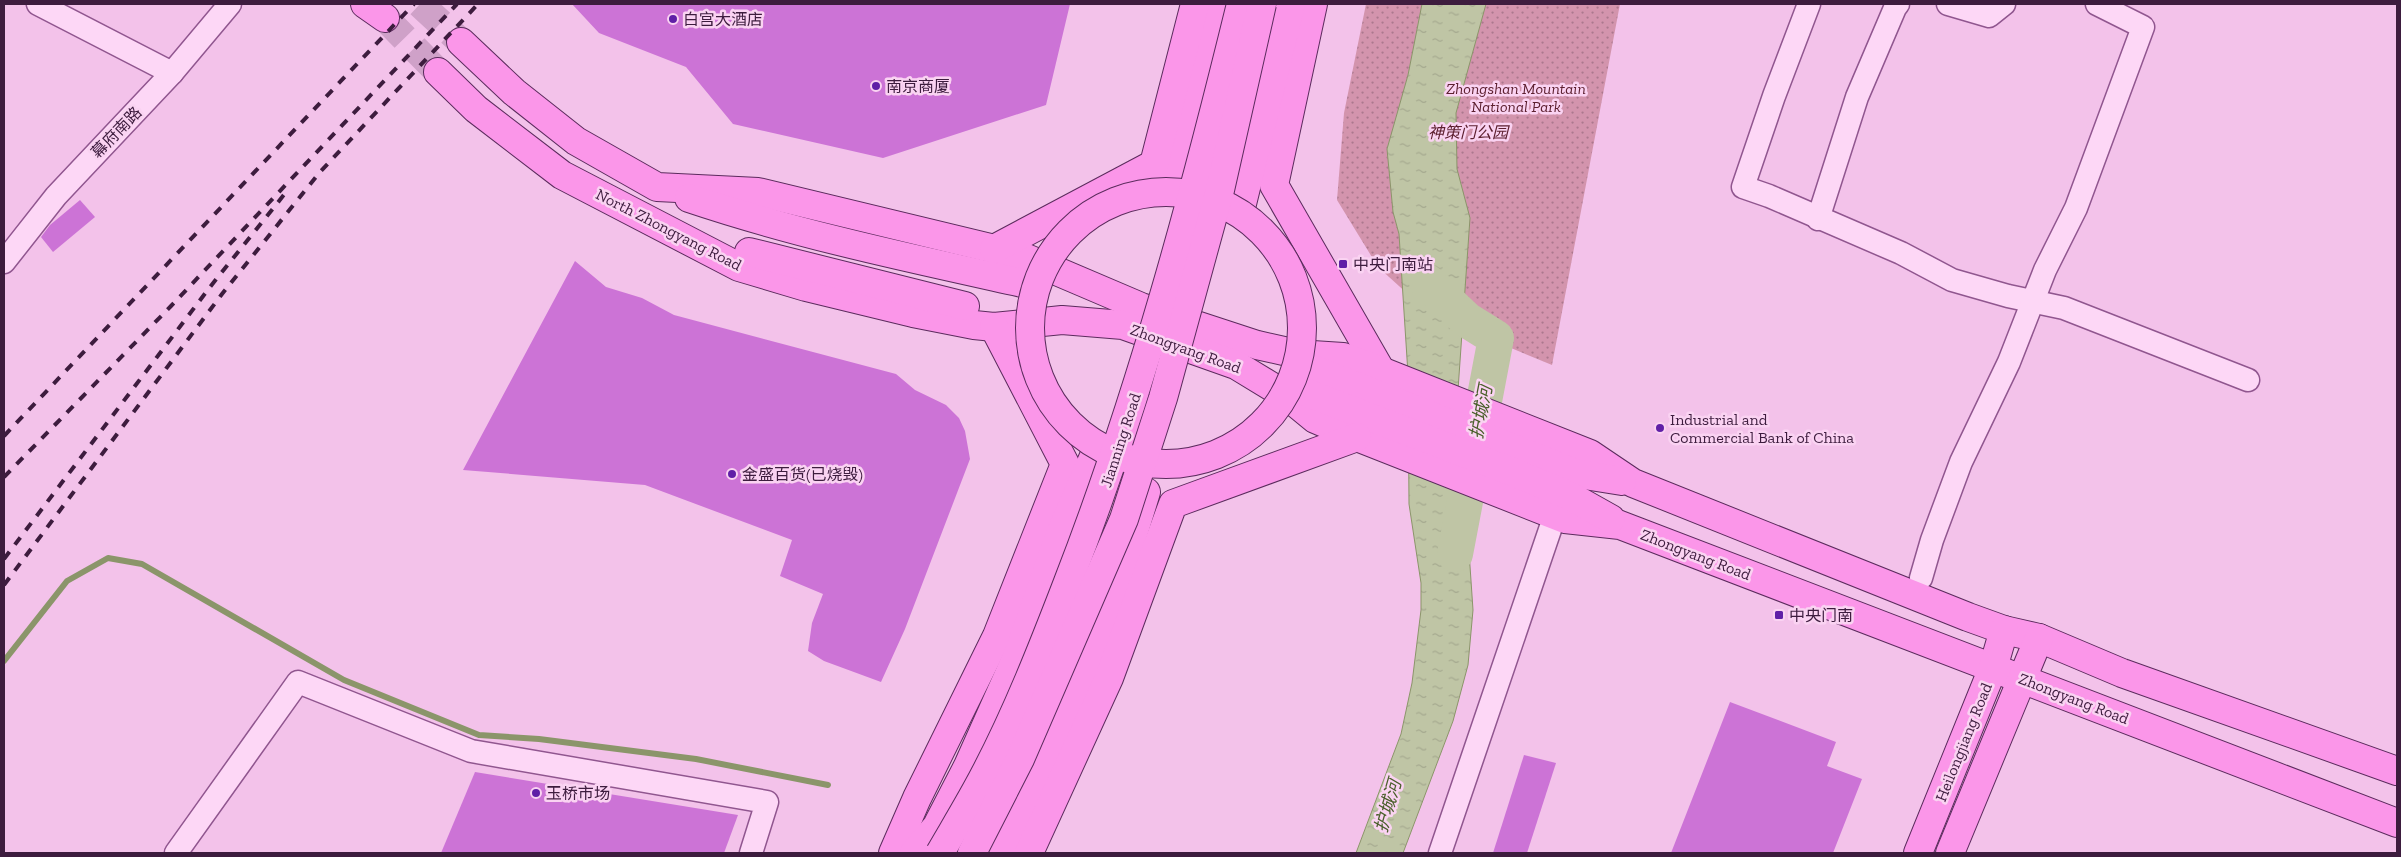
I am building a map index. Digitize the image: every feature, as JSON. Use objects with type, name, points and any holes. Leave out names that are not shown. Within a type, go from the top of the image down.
[{"type":"main road","points":[[994,249],[1154,164],[1196,4]]},
{"type":"main road","points":[[1167,191],[1222,4]]},
{"type":"main road","name":"Jianning Road","points":[[940,853],[986,774],[1031,674],[1097,510],[1137,390],[1180,245],[1241,4]]},
{"type":"main road","name":"Jianning Road","points":[[972,853],[1020,759],[1124,519],[1163,398],[1220,190],[1262,4]]},
{"type":"main road","points":[[1240,212],[1291,4]]},
{"type":"main road","points":[[1313,4],[1274,185],[1381,371]]},
{"type":"main road","name":"North Zhongyang Road","points":[[461,42],[514,92],[576,141],[658,187],[758,192],[994,249]]},
{"type":"main road","name":"North Zhongyang Road","points":[[438,72],[476,109],[562,174],[649,218],[739,267],[806,287],[912,313],[994,327]]},
{"type":"main road","points":[[658,187],[751,219],[1036,286]]},
{"type":"main road","points":[[1167,191],[1205,196],[1240,212],[1272,241],[1293,278],[1302,320],[1294,375],[1266,420],[1234,447],[1196,462],[1154,465],[1125,459],[1098,447],[1068,424],[1046,394],[1033,359],[1029,322],[1036,286],[1055,248],[1086,217],[1125,197],[1167,191]]},
{"type":"main road","points":[[649,218],[743,250],[1029,322]]},
{"type":"main road","name":"Zhongyang Road","points":[[994,249],[1019,255],[1141,307],[1257,345],[1297,354],[1343,357],[1431,392],[1521,463],[1555,515],[1566,519],[1620,524],[2397,823]]},
{"type":"main road","name":"Zhongyang Road","points":[[994,327],[1062,320],[1123,325],[1236,364],[1280,391],[1315,419],[1408,457],[1521,463]]},
{"type":"main road","points":[[893,853],[917,798],[997,636],[1065,464],[994,327]]},
{"type":"main road","points":[[1294,375],[1521,463],[1633,483],[2004,630],[2039,638],[2122,673],[2397,771]]},
{"type":"main road","points":[[1011,851],[1109,678],[1174,504],[1357,437]]},
{"type":"main road","points":[[914,853],[936,826],[968,766],[1019,652],[1060,534],[1098,447]]},
{"type":"main road","points":[[1521,463],[1570,496],[1620,524]]},
{"type":"main road","points":[[1011,851],[1108,611],[1154,465]]},
{"type":"main road","name":"Heilongjiang Road","points":[[1918,853],[1993,668],[2004,630]]},
{"type":"main road","name":"Heilongjiang Road","points":[[1950,853],[2039,638]]},
{"type":"street","points":[[38,4],[172,73]]},
{"type":"street","name":"幕府南路","points":[[4,262],[56,196],[172,73],[230,4]]},
{"type":"street","points":[[1809,4],[1774,96],[1744,187],[1901,252],[1952,280],[2064,308],[2248,380]]},
{"type":"street","points":[[1818,218],[1857,97],[1898,4]]},
{"type":"street","points":[[1948,4],[1989,16],[2004,4]]},
{"type":"street","points":[[1921,578],[1932,540],[1961,462],[2009,362],[2046,270],[2076,208],[2143,27],[2097,4]]},
{"type":"street","points":[[1440,853],[1555,515]]},
{"type":"street","points":[[176,853],[298,682],[471,751],[767,802],[751,853]]},
{"type":"green space","name":"神策门公园","points":[[1366,4],[1620,4],[1552,365],[1499,343],[1486,347],[1478,334],[1446,320],[1410,296],[1378,267],[1337,200],[1344,113]]},
{"type":"water","points":[[1422,4],[1486,4],[1456,113],[1457,169],[1470,218],[1458,390],[1473,610],[1468,665],[1453,721],[1403,853],[1356,853],[1401,734],[1412,683],[1421,610],[1421,583],[1409,504],[1408,374],[1399,234],[1393,212],[1387,149],[1408,75]]},
{"type":"building","name":"南京商厦","points":[[572,4],[1070,4],[1046,105],[883,158],[733,124],[686,67],[599,33]]},
{"type":"building","points":[[80,200],[95,217],[53,252],[41,237],[50,225]]},
{"type":"building","name":"金盛百货(已烧毁)","points":[[575,261],[606,287],[642,298],[674,315],[896,374],[915,390],[946,405],[959,418],[965,431],[970,459],[905,629],[881,682],[824,661],[808,651],[812,623],[823,594],[780,576],[792,540],[645,485],[463,470]]},
{"type":"building","points":[[1730,702],[1836,742],[1827,766],[1862,779],[1833,853],[1671,853]]},
{"type":"building","points":[[1524,755],[1556,763],[1527,853],[1493,853]]},
{"type":"building","name":"玉桥市场","points":[[475,772],[738,815],[724,853],[441,853]]},
{"type":"waterway","name":"护城河","points":[[1427,282],[1467,320],[1496,338],[1455,554]]},
{"type":"waterway","points":[[4,661],[67,581],[108,558],[142,564],[344,680],[479,735],[539,739],[696,759],[828,785]]},
{"type":"tunnel","points":[[420,4],[461,42]]},
{"type":"tunnel","points":[[385,18],[438,72]]},
{"type":"railway","points":[[4,436],[414,4]]},
{"type":"railway","points":[[4,477],[171,306],[457,4]]},
{"type":"railway","points":[[4,585],[222,294],[320,172],[478,4]]},
{"type":"railway","points":[[4,559],[210,287],[287,191]]},
{"type":"place","name":"白宫大酒店","points":[[673,19]]},
{"type":"place","name":"南京商厦","points":[[876,86]]},
{"type":"place","name":"中央门南站","points":[[1343,264]]},
{"type":"place","name":"Industrial and Commercial Bank of China","points":[[1660,428]]},
{"type":"place","name":"金盛百货(已烧毁)","points":[[732,474]]},
{"type":"place","name":"中央门南","points":[[1779,615]]},
{"type":"place","name":"玉桥市场","points":[[536,793]]},
{"type":"park label","name":"Zhongshan Mountain National Park","points":[[1516,97]]}]
